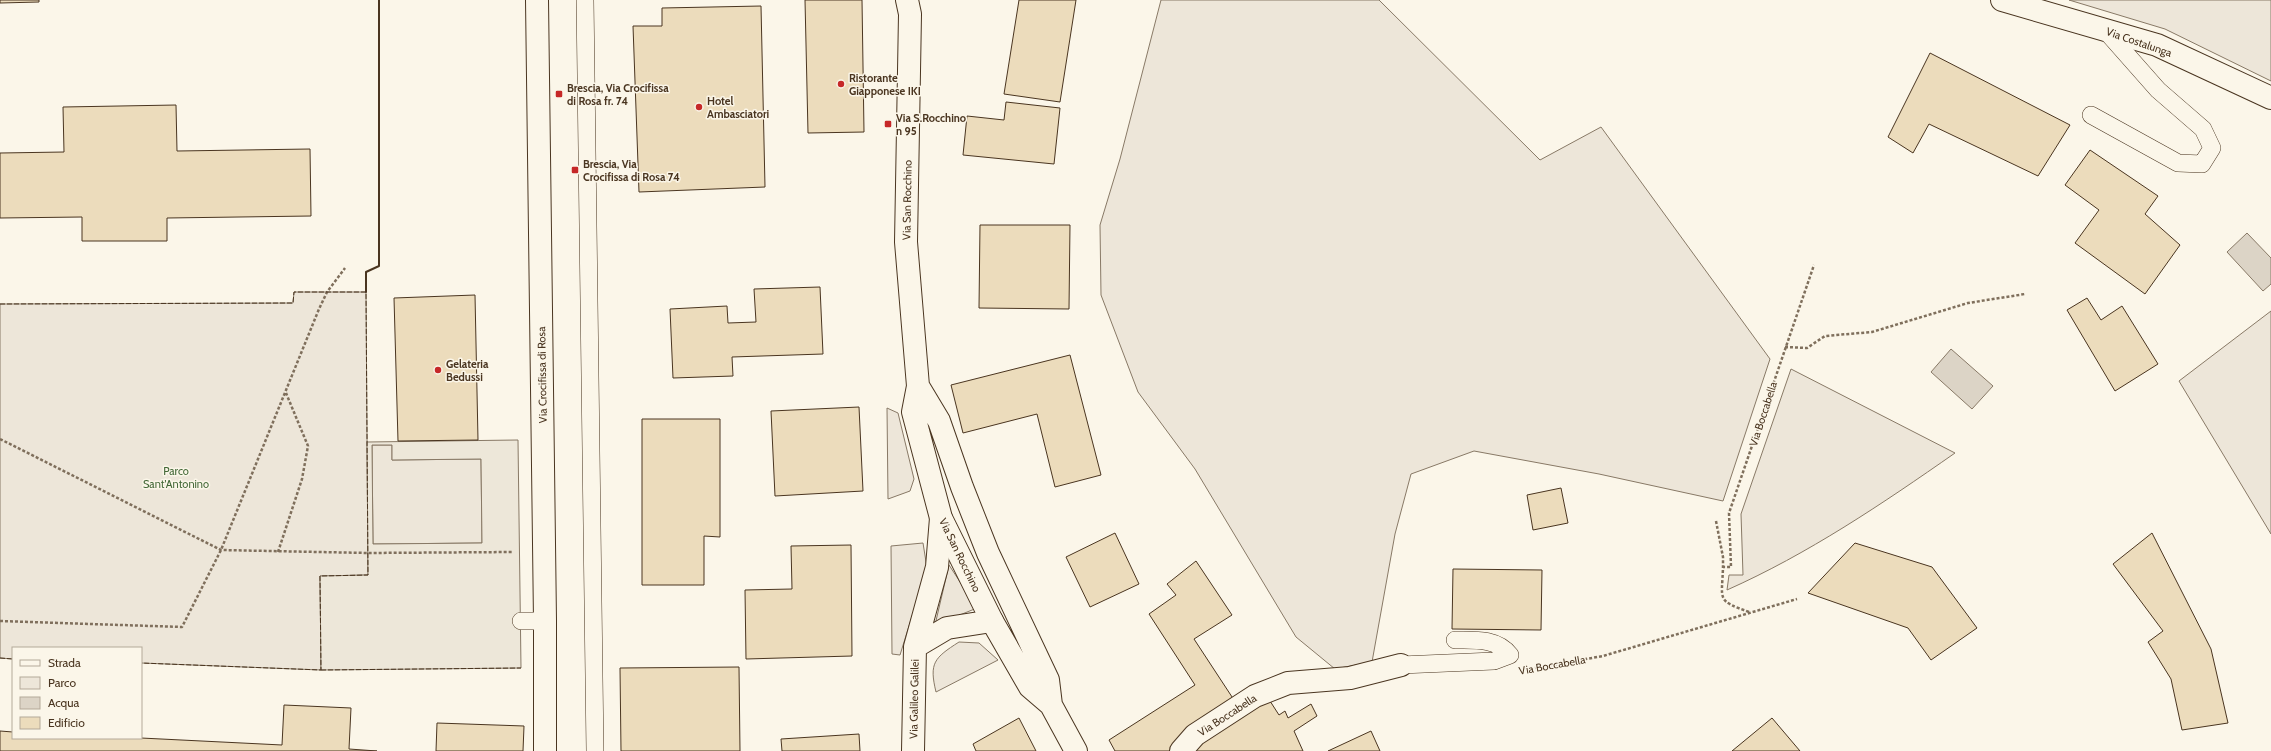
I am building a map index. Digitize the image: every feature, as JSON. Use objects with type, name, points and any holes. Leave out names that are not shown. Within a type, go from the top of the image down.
[{"type":"street","name":"Via Crocifissa di Rosa","points":[[536,0],[545,621],[545,751]]},
{"type":"street","name":"Via Costalunga","points":[[2002,0],[2157,45],[2271,98]]},
{"type":"street","name":"Via San Rocchino","points":[[910,5],[906,242],[918,386],[913,412],[941,518],[992,621],[1030,687],[1051,705],[1076,751]]},
{"type":"street","name":"Via San Rocchino","points":[[918,386],[939,421],[962,487],[988,553],[1048,680],[1051,705]]},
{"type":"street","name":"Via Galileo Galilei","points":[[913,751],[915,646],[938,567],[941,518]]},
{"type":"street","name":"Via Galileo Galilei","points":[[915,646],[947,628],[992,621]]},
{"type":"street","name":"Via Boccabella","points":[[1181,751],[1196,735],[1262,693],[1288,683],[1350,678],[1401,666]]},
{"type":"lane","points":[[584,0],[595,751]]},
{"type":"lane","points":[[2092,115],[2178,163],[2202,164],[2212,148],[2203,129],[2158,90],[2105,30]]},
{"type":"lane","points":[[521,621],[545,621]]},
{"type":"lane","points":[[1401,666],[1494,661],[1510,655],[1504,646],[1480,640],[1455,640]]},
{"type":"path","name":"Via Boccabella","points":[[1723,567],[1731,567],[1729,513],[1787,340],[1814,265]]},
{"type":"path","points":[[0,621],[182,627],[221,550],[319,309],[327,292],[345,268]]},
{"type":"path","points":[[1785,347],[1807,348],[1825,336],[1872,332],[1968,303],[2025,294]]},
{"type":"path","points":[[278,552],[302,479],[308,446],[285,393]]},
{"type":"path","points":[[0,439],[221,550],[368,553],[544,552]]},
{"type":"path","points":[[1716,521],[1723,557],[1722,597],[1725,603],[1750,613]]},
{"type":"path","name":"Via Boccabella","points":[[1529,670],[1603,656],[1797,599]]},
{"type":"green space","points":[[1161,0],[1379,0],[1540,160],[1601,127],[1770,359],[1723,501],[1599,474],[1474,451],[1411,474],[1395,534],[1372,662],[1335,669],[1296,637],[1195,469],[1138,392],[1101,295],[1100,225],[1120,159]]},
{"type":"green space","points":[[2069,0],[2271,0],[2271,81],[2165,29]]},
{"type":"green space","name":"Parco Sant'Antonino","points":[[294,292],[366,292],[368,575],[320,576],[321,670],[142,663],[142,647],[12,647],[12,659],[0,658],[0,304],[293,303]]},
{"type":"green space","points":[[2271,311],[2271,534],[2179,381]]},
{"type":"green space","points":[[1791,369],[1955,453],[1844,527],[1787,561],[1727,590],[1729,575],[1743,575],[1741,514]]},
{"type":"green space","points":[[887,408],[898,413],[914,479],[910,491],[888,499]]},
{"type":"green space","points":[[372,445],[392,445],[392,460],[481,459],[482,543],[373,544]]},
{"type":"green space","points":[[923,543],[927,568],[900,655],[892,654],[891,546]]},
{"type":"green space","points":[[949,565],[977,608],[935,625]]},
{"type":"green space","points":[[959,642],[979,643],[998,660],[936,692],[933,674],[936,662],[944,652]]},
{"type":"shaded area","points":[[518,440],[521,668],[321,670],[320,576],[368,575],[367,442]],"holes":[[[372,445],[392,445],[392,460],[481,459],[482,543],[373,544]]]},
{"type":"water","points":[[2247,233],[2271,258],[2271,284],[2263,291],[2227,252]]},
{"type":"water","points":[[1951,349],[1993,386],[1972,409],[1931,372]]},
{"type":"building","points":[[0,0],[39,0],[39,2],[0,3]]},
{"type":"building","points":[[805,0],[862,0],[864,132],[808,133]]},
{"type":"building","points":[[1019,0],[1076,0],[1060,102],[1004,94]]},
{"type":"building","name":"Hotel Ambasciatori","points":[[761,6],[765,187],[639,192],[633,26],[662,26],[662,8]]},
{"type":"building","points":[[1930,53],[2070,125],[2038,176],[1929,124],[1913,153],[1888,137]]},
{"type":"building","points":[[1006,102],[1060,108],[1054,164],[963,155],[967,116],[1004,120]]},
{"type":"building","points":[[176,105],[177,151],[310,149],[311,216],[167,218],[167,241],[82,241],[82,217],[0,218],[0,153],[64,152],[63,107]]},
{"type":"building","points":[[2090,150],[2158,196],[2145,214],[2180,245],[2145,294],[2075,243],[2099,210],[2065,185]]},
{"type":"building","points":[[980,225],[1070,225],[1069,309],[979,308]]},
{"type":"building","points":[[820,287],[823,354],[732,357],[733,376],[673,378],[670,309],[727,306],[728,323],[756,322],[754,289]]},
{"type":"building","points":[[475,295],[478,440],[398,441],[394,298]]},
{"type":"building","points":[[2087,298],[2101,320],[2122,306],[2158,364],[2115,391],[2067,310]]},
{"type":"building","points":[[1070,355],[1101,475],[1055,487],[1037,414],[963,433],[951,385]]},
{"type":"building","points":[[859,407],[863,491],[775,496],[771,411]]},
{"type":"building","points":[[642,419],[720,419],[720,537],[704,536],[704,585],[642,585]]},
{"type":"building","points":[[1561,488],[1568,523],[1533,530],[1527,495]]},
{"type":"building","points":[[1115,533],[1139,584],[1090,607],[1066,557]]},
{"type":"building","points":[[2152,533],[2211,649],[2228,723],[2182,730],[2171,679],[2148,642],[2163,631],[2113,564]]},
{"type":"building","points":[[1855,543],[1932,567],[1977,628],[1931,660],[1908,628],[1808,593]]},
{"type":"building","points":[[851,545],[852,656],[746,659],[745,590],[792,589],[791,546]]},
{"type":"building","points":[[1196,561],[1232,615],[1194,639],[1236,703],[1175,751],[1115,751],[1109,740],[1195,685],[1149,614],[1176,595],[1167,584]]},
{"type":"building","points":[[1453,569],[1542,570],[1541,630],[1452,629]]},
{"type":"building","points":[[739,667],[740,751],[621,751],[620,668]]},
{"type":"building","points":[[1270,701],[1279,715],[1285,711],[1288,718],[1311,704],[1317,716],[1294,731],[1303,751],[1186,751],[1227,721]]},
{"type":"building","points":[[284,705],[351,708],[349,749],[377,751],[0,751],[0,731],[12,732],[12,739],[142,738],[282,745]]},
{"type":"building","points":[[1019,718],[1036,751],[976,751],[973,744]]},
{"type":"building","points":[[1772,718],[1800,751],[1732,751]]},
{"type":"building","points":[[437,723],[524,726],[523,751],[436,751]]},
{"type":"building","points":[[1371,731],[1380,751],[1328,751]]},
{"type":"building","points":[[859,734],[860,751],[782,751],[781,739]]},
{"type":"fence","points":[[0,304],[293,303],[294,292],[366,292],[368,575],[320,576],[321,670],[142,663]]},
{"type":"fence","points":[[0,658],[12,659]]},
{"type":"fence","points":[[321,670],[521,668]]},
{"type":"wall","points":[[366,292],[366,272],[379,266],[379,0]]},
{"type":"place","name":"Ristorante Giapponese IKI","points":[[841,84]]},
{"type":"place","name":"Brescia, Via Crocifissa di Rosa fr. 74","points":[[559,94]]},
{"type":"place","name":"Hotel Ambasciatori","points":[[699,107]]},
{"type":"place","name":"Via S.Rocchino n 95","points":[[888,124]]},
{"type":"place","name":"Brescia, Via Crocifissa di Rosa 74","points":[[575,170]]},
{"type":"place","name":"Gelateria Bedussi","points":[[438,370]]}]
